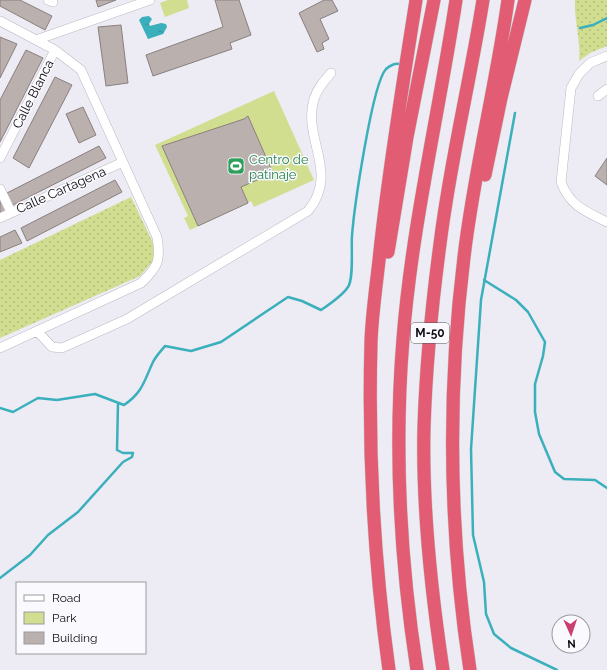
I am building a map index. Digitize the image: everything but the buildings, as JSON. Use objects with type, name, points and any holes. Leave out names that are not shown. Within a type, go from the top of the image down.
[{"type":"highway","points":[[389,670],[381,611],[374,529],[371,429],[371,341],[394,130],[416,0]]},
{"type":"highway","points":[[371,429],[378,338],[390,237],[407,137],[434,0]]},
{"type":"highway","name":"M-50","points":[[417,670],[408,615],[400,510],[399,429],[403,338],[415,241],[456,0]]},
{"type":"highway","name":"M-50","points":[[443,670],[434,613],[426,508],[424,427],[429,339],[440,243],[483,0]]},
{"type":"highway","points":[[470,670],[462,619],[453,514],[451,428],[456,333],[472,197],[508,0]]},
{"type":"highway","points":[[456,333],[501,98],[525,0]]},
{"type":"street","points":[[36,40],[150,0]]},
{"type":"street","points":[[0,21],[55,50],[81,70],[157,237],[160,254],[154,271],[141,283],[0,348]]},
{"type":"street","name":"Calle Blanca","points":[[0,158],[55,50]]},
{"type":"street","points":[[607,56],[590,63],[579,74],[571,88],[562,182],[566,194],[578,207],[607,222]]},
{"type":"street","points":[[37,331],[52,347],[62,348],[68,346],[127,319],[308,211],[316,202],[321,189],[320,166],[312,119],[312,107],[318,88],[331,73]]},
{"type":"street","points":[[598,96],[607,89]]},
{"type":"street","name":"Calle Cartagena","points":[[0,218],[123,162]]},
{"type":"street","points":[[0,189],[11,212]]},
{"type":"green space","points":[[168,0],[187,0],[189,8],[165,17],[160,3]]},
{"type":"green space","points":[[575,0],[607,0],[607,46],[590,53],[579,61],[579,46],[575,15]]},
{"type":"green space","name":"Centro de patinaje","points":[[274,91],[314,180],[254,207],[251,201],[190,230],[184,218],[188,216],[155,145]]},
{"type":"green space","points":[[131,197],[154,245],[153,261],[140,276],[0,338],[0,260]]},
{"type":"water","points":[[149,16],[152,19],[149,24],[150,26],[161,23],[166,24],[167,27],[163,34],[148,39],[139,20],[142,17]]},
{"type":"waterway","points":[[580,28],[593,25],[607,18]]},
{"type":"waterway","points":[[0,408],[13,412],[38,398],[57,400],[95,394],[124,405],[139,391],[154,360],[165,346],[191,351],[221,342],[288,297],[302,301],[321,310],[339,297],[350,283],[352,236],[356,201],[364,148],[375,98],[386,69],[392,65],[399,64]]},
{"type":"waterway","points":[[515,113],[481,300],[471,449],[473,535],[484,582],[486,614],[494,634],[511,648],[557,670]]},
{"type":"waterway","points":[[484,280],[516,300],[528,312],[545,342],[543,356],[535,384],[535,412],[539,434],[555,472],[564,479],[595,480],[607,488]]},
{"type":"waterway","points":[[0,578],[30,555],[48,535],[78,512],[123,462],[132,457],[133,453],[123,453],[117,450],[118,403]]},
{"type":"place","name":"Centro de patinaje","points":[[236,166]]}]
